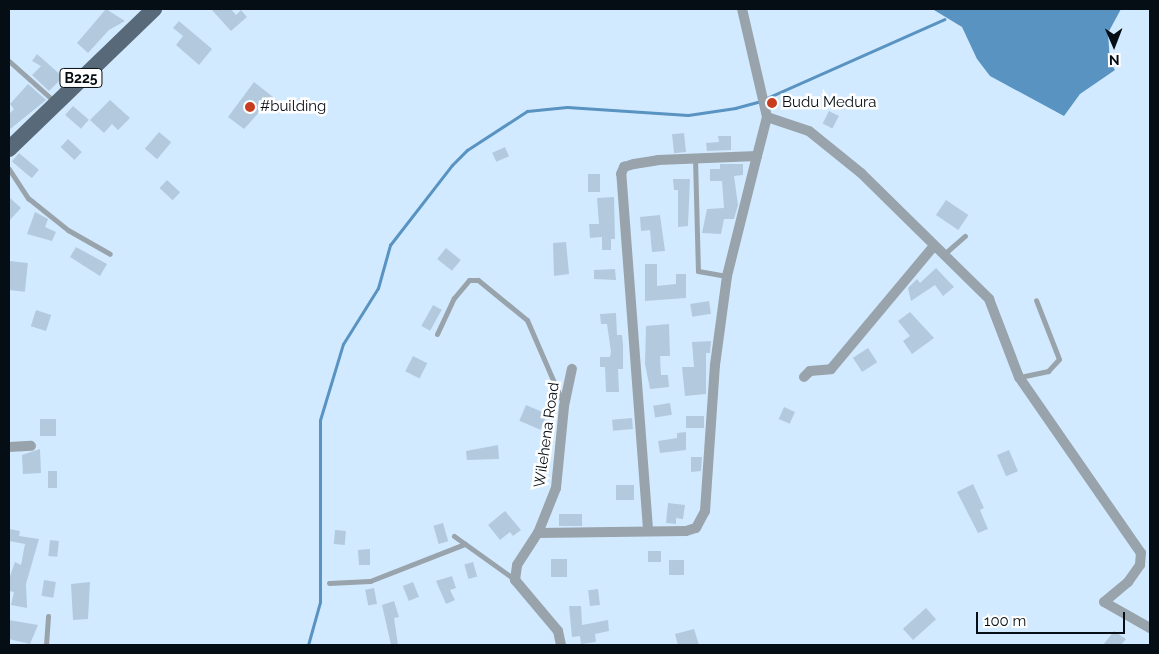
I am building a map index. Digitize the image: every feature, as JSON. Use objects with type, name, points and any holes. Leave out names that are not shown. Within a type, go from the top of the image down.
[{"type":"main road","name":"B225","points":[[9,149],[55,102],[154,9]]},
{"type":"street","points":[[538,533],[648,529],[686,531],[696,528],[705,511],[727,276],[767,116],[742,9]]},
{"type":"street","points":[[767,116],[809,131],[886,195],[933,248],[989,298],[1019,377],[1141,553],[1140,565],[1128,582],[1104,602],[1150,628]]},
{"type":"street","points":[[648,529],[621,174],[634,164],[695,158],[757,156]]},
{"type":"street","points":[[804,377],[810,371],[831,369],[933,248]]},
{"type":"street","name":"Wilehena Road","points":[[514,580],[517,565],[538,533],[556,488],[564,406],[572,369]]},
{"type":"street","points":[[9,447],[31,446]]},
{"type":"street","points":[[514,580],[558,631],[561,645]]},
{"type":"lane","points":[[9,61],[55,102]]},
{"type":"lane","points":[[695,158],[698,271],[727,276]]},
{"type":"lane","points":[[9,169],[28,198],[68,230],[110,254]]},
{"type":"lane","points":[[943,256],[965,236]]},
{"type":"lane","points":[[437,334],[454,298],[469,280],[478,280],[527,320],[564,406]]},
{"type":"lane","points":[[1019,377],[1048,371],[1059,359],[1036,300]]},
{"type":"lane","points":[[454,536],[514,580]]},
{"type":"lane","points":[[329,583],[370,581],[464,544]]},
{"type":"lane","points":[[46,645],[48,616]]},
{"type":"water","points":[[1121,9],[1108,33],[1110,62],[1115,70],[1080,94],[1064,116],[990,76],[977,59],[962,27],[934,10]]},
{"type":"building","points":[[106,9],[125,21],[109,30],[88,53],[77,43]]},
{"type":"building","points":[[211,9],[231,9],[236,15],[241,10],[247,17],[231,31]]},
{"type":"building","points":[[179,21],[212,49],[199,65],[176,45],[183,36],[173,28]]},
{"type":"building","points":[[37,54],[63,77],[49,91],[32,75],[41,66],[32,61]]},
{"type":"building","name":"#building","points":[[254,82],[273,97],[244,129],[228,117]]},
{"type":"building","points":[[28,84],[46,100],[9,130],[9,114],[14,109],[10,104]]},
{"type":"building","points":[[110,100],[130,118],[118,130],[112,124],[104,133],[90,120]]},
{"type":"building","points":[[73,106],[89,120],[81,129],[65,115]]},
{"type":"building","points":[[829,111],[839,116],[832,128],[823,123]]},
{"type":"building","points":[[159,132],[171,142],[157,159],[145,149]]},
{"type":"building","points":[[684,133],[686,152],[674,153],[672,134]]},
{"type":"building","points":[[718,136],[731,136],[731,150],[707,151],[706,143],[719,142]]},
{"type":"building","points":[[68,139],[82,152],[74,160],[60,147]]},
{"type":"building","points":[[505,147],[509,156],[496,162],[492,153]]},
{"type":"building","points":[[19,153],[39,170],[32,178],[12,161]]},
{"type":"building","points":[[720,164],[743,164],[743,175],[734,176],[738,205],[734,219],[724,219],[721,234],[702,233],[707,209],[724,208],[722,181],[710,181],[710,169],[720,169]]},
{"type":"building","points":[[588,174],[600,174],[600,192],[588,192]]},
{"type":"building","points":[[673,179],[690,179],[688,226],[678,227],[678,190],[674,190]]},
{"type":"building","points":[[167,180],[180,192],[173,200],[159,188]]},
{"type":"building","points":[[9,197],[21,208],[9,221]]},
{"type":"building","points":[[614,197],[615,239],[611,239],[611,250],[602,250],[602,237],[590,238],[589,224],[599,224],[597,198]]},
{"type":"building","points":[[946,200],[968,215],[958,230],[936,215]]},
{"type":"building","points":[[35,212],[48,219],[45,227],[56,232],[52,241],[27,234]]},
{"type":"building","points":[[660,215],[665,251],[652,252],[650,230],[641,231],[640,217]]},
{"type":"building","points":[[566,242],[569,274],[554,276],[553,243]]},
{"type":"building","points":[[76,247],[107,264],[100,276],[70,257]]},
{"type":"building","points":[[446,248],[461,260],[452,271],[437,259]]},
{"type":"building","points":[[10,261],[28,263],[25,292],[9,290]]},
{"type":"building","points":[[645,264],[657,264],[657,286],[676,284],[676,274],[686,274],[686,298],[645,301]]},
{"type":"building","points":[[936,268],[954,287],[943,296],[935,285],[911,301],[908,288],[917,279],[920,283]]},
{"type":"building","points":[[615,269],[616,280],[594,279],[594,270]]},
{"type":"building","points":[[709,301],[711,314],[692,317],[690,304]]},
{"type":"building","points":[[433,305],[442,310],[430,331],[421,326]]},
{"type":"building","points":[[36,310],[51,315],[46,331],[31,326]]},
{"type":"building","points":[[910,312],[934,338],[912,354],[903,341],[910,336],[898,321]]},
{"type":"building","points":[[616,313],[617,335],[622,335],[623,369],[618,369],[619,392],[606,392],[605,367],[600,367],[600,357],[610,357],[611,352],[607,324],[601,324],[600,314]]},
{"type":"building","points":[[669,324],[670,356],[660,356],[661,375],[668,375],[669,387],[650,389],[645,364],[646,326]]},
{"type":"building","points":[[711,341],[710,353],[706,353],[706,394],[685,396],[682,367],[694,367],[692,342]]},
{"type":"building","points":[[868,348],[877,362],[862,372],[853,358]]},
{"type":"building","points":[[413,356],[427,363],[420,378],[405,371]]},
{"type":"building","points":[[670,403],[672,415],[655,418],[653,406]]},
{"type":"building","points":[[526,405],[547,414],[541,430],[519,421]]},
{"type":"building","points":[[784,407],[795,412],[790,424],[779,419]]},
{"type":"building","points":[[686,416],[704,416],[704,428],[686,428]]},
{"type":"building","points":[[632,418],[633,429],[613,431],[612,420]]},
{"type":"building","points":[[40,419],[56,419],[56,436],[40,436]]},
{"type":"building","points":[[686,432],[686,450],[660,453],[658,441],[677,438],[677,433]]},
{"type":"building","points":[[498,445],[499,459],[467,460],[466,451]]},
{"type":"building","points":[[40,449],[41,473],[23,474],[22,455]]},
{"type":"building","points":[[1009,450],[1018,471],[1006,476],[997,455]]},
{"type":"building","points":[[691,457],[702,457],[701,471],[691,472]]},
{"type":"building","points":[[48,471],[57,471],[57,488],[48,488]]},
{"type":"building","points":[[973,484],[984,508],[980,510],[988,529],[978,533],[957,492]]},
{"type":"building","points":[[616,485],[634,485],[634,500],[616,500]]},
{"type":"building","points":[[668,503],[685,505],[683,519],[676,518],[676,524],[666,523]]},
{"type":"building","points":[[505,511],[521,530],[513,536],[510,532],[500,540],[488,525]]},
{"type":"building","points":[[559,514],[582,514],[582,526],[559,526]]},
{"type":"building","points":[[443,523],[448,541],[439,544],[433,526]]},
{"type":"building","points":[[9,529],[20,531],[19,536],[39,539],[26,584],[27,608],[11,605],[14,592],[9,591],[9,579],[15,562],[21,565],[25,544],[9,541]]},
{"type":"building","points":[[335,530],[346,531],[345,545],[334,544]]},
{"type":"building","points":[[50,540],[59,541],[57,557],[48,556]]},
{"type":"building","points":[[370,549],[370,565],[359,565],[358,550]]},
{"type":"building","points":[[648,551],[661,551],[661,562],[648,562]]},
{"type":"building","points":[[551,559],[567,559],[567,577],[551,577]]},
{"type":"building","points":[[669,560],[684,560],[684,575],[669,575]]},
{"type":"building","points":[[473,562],[477,576],[468,579],[464,564]]},
{"type":"building","points":[[452,576],[456,588],[450,590],[455,600],[446,604],[436,581]]},
{"type":"building","points":[[44,580],[56,582],[53,598],[41,596]]},
{"type":"building","points":[[90,582],[88,619],[73,620],[71,584]]},
{"type":"building","points":[[413,582],[419,597],[409,601],[403,586]]},
{"type":"building","points":[[374,588],[377,604],[368,605],[365,590]]},
{"type":"building","points":[[598,589],[600,605],[590,606],[588,590]]},
{"type":"building","points":[[394,601],[399,617],[394,618],[398,645],[391,645],[382,605]]},
{"type":"building","points":[[569,606],[581,606],[582,625],[608,620],[609,631],[595,634],[596,642],[581,644],[580,636],[572,637]]},
{"type":"building","points":[[926,608],[936,619],[913,640],[903,629]]},
{"type":"building","points":[[9,620],[38,625],[30,644],[9,639]]},
{"type":"building","points":[[694,629],[699,645],[678,645],[675,634]]},
{"type":"building","points":[[1114,631],[1126,639],[1121,645],[1103,645]]},
{"type":"waterway","points":[[308,645],[320,602],[320,420],[343,344],[378,288],[390,245],[452,165],[467,150],[527,111],[567,107],[688,115],[735,108],[758,102],[944,19]]},
{"type":"place","name":"Budu Medura","points":[[772,103]]},
{"type":"place","name":"#building","points":[[250,107]]}]
